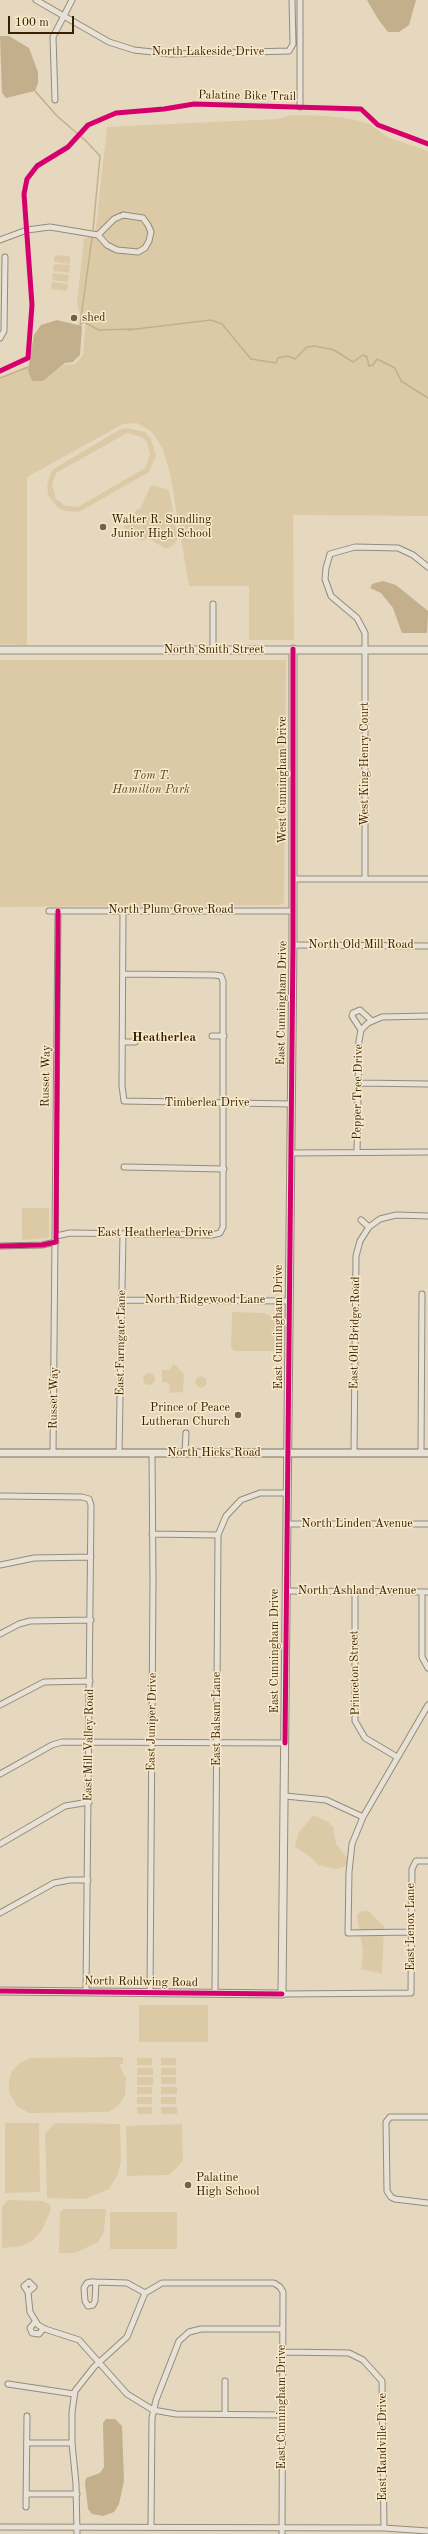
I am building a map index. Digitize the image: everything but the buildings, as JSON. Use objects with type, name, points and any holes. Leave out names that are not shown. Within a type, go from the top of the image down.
[{"type":"street","name":"North Lakeside Drive","points":[[36,0],[110,42],[134,50],[171,54],[288,51],[293,44],[292,0]]},
{"type":"street","points":[[55,100],[53,36],[72,0]]},
{"type":"street","points":[[300,0],[300,107]]},
{"type":"street","points":[[0,240],[27,230],[50,227],[98,235],[107,245],[117,250],[138,252],[144,248],[150,232],[143,218],[123,215],[114,218],[98,235]]},
{"type":"street","points":[[0,338],[4,331],[2,323],[5,257]]},
{"type":"street","name":"West King Henry Court","points":[[365,878],[365,633],[362,624],[333,599],[328,590],[325,579],[330,554],[355,547],[392,548],[409,553],[428,567]]},
{"type":"street","points":[[212,651],[213,604]]},
{"type":"street","name":"West Cunningham Drive","points":[[293,649],[293,910]]},
{"type":"street","name":"North Smith Street","points":[[0,650],[428,650]]},
{"type":"street","points":[[293,879],[428,879]]},
{"type":"street","name":"Russet Way","points":[[53,1453],[58,910]]},
{"type":"street","points":[[123,910],[124,974],[122,1042],[135,1042]]},
{"type":"street","name":"North Plum Grove Road","points":[[49,911],[293,910]]},
{"type":"street","name":"East Cunningham Drive","points":[[282,1994],[293,910]]},
{"type":"street","name":"North Old Mill Road","points":[[293,945],[428,946]]},
{"type":"street","name":"East Heatherlea Drive","points":[[0,1246],[42,1245],[70,1233],[220,1233],[224,1222],[223,981],[221,976],[124,974]]},
{"type":"street","points":[[362,1030],[352,1016],[353,1013],[360,1010],[372,1021]]},
{"type":"street","name":"Pepper Tree Drive","points":[[357,1153],[359,1041],[362,1030],[372,1021],[382,1017],[428,1016]]},
{"type":"street","points":[[212,1036],[224,1036]]},
{"type":"street","name":"Timberlea Drive","points":[[122,1042],[122,1090],[124,1101],[290,1104]]},
{"type":"street","points":[[359,1083],[428,1084]]},
{"type":"street","points":[[290,1153],[428,1152]]},
{"type":"street","points":[[124,1167],[224,1168]]},
{"type":"street","points":[[360,1220],[369,1227],[380,1219],[396,1215],[428,1216]]},
{"type":"street","name":"East Old Bridge Road","points":[[354,1453],[356,1256],[360,1241],[369,1227]]},
{"type":"street","name":"East Farmgate Lane","points":[[119,1453],[123,1234]]},
{"type":"street","points":[[422,1294],[421,1376],[424,1453]]},
{"type":"street","name":"North Ridgewood Lane","points":[[121,1300],[288,1301]]},
{"type":"street","points":[[421,1376],[428,1376]]},
{"type":"street","points":[[186,1433],[186,1452]]},
{"type":"street","name":"East Juniper Drive","points":[[150,1992],[152,1452]]},
{"type":"street","name":"North Hicks Road","points":[[0,1453],[424,1453]]},
{"type":"street","name":"East Balsam Lane","points":[[215,1993],[218,1534],[226,1516],[241,1500],[260,1493],[287,1493]]},
{"type":"street","name":"East Mill Valley Road","points":[[0,1496],[82,1497],[89,1499],[91,1505],[90,1741],[86,1991]]},
{"type":"street","name":"North Linden Avenue","points":[[287,1524],[428,1524]]},
{"type":"street","points":[[152,1534],[218,1534]]},
{"type":"street","points":[[0,1565],[34,1558],[91,1557]]},
{"type":"street","name":"North Ashland Avenue","points":[[286,1591],[425,1592]]},
{"type":"street","name":"Princeton Street","points":[[355,1591],[355,1721],[365,1738],[398,1758]]},
{"type":"street","points":[[425,1592],[422,1657],[428,1668]]},
{"type":"street","points":[[0,1634],[30,1621],[91,1620]]},
{"type":"street","points":[[0,1705],[44,1682],[90,1681]]},
{"type":"street","points":[[411,1932],[348,1932],[349,1872],[352,1844],[363,1817],[428,1705]]},
{"type":"street","points":[[0,1774],[52,1745],[90,1741],[285,1743]]},
{"type":"street","points":[[285,1796],[326,1800],[363,1817]]},
{"type":"street","points":[[0,1844],[65,1806],[89,1802]]},
{"type":"street","name":"East Lenox Lane","points":[[411,1993],[412,1869],[414,1862],[428,1861]]},
{"type":"street","points":[[0,1913],[54,1883],[70,1880],[88,1880]]},
{"type":"street","name":"North Rohlwing Road","points":[[0,1991],[282,1994],[411,1993]]},
{"type":"street","points":[[428,2117],[390,2117],[386,2122],[386,2191],[395,2199],[428,2203]]},
{"type":"street","points":[[77,2534],[77,2494],[72,2443],[74,2394],[99,2362],[126,2337],[145,2293],[127,2283],[96,2282]]},
{"type":"street","name":"East Cunningham Drive","points":[[145,2293],[162,2283],[274,2283],[280,2287],[283,2292],[282,2534]]},
{"type":"street","points":[[28,2292],[30,2312],[35,2322],[43,2329],[79,2340],[127,2394],[154,2410],[176,2414],[282,2415]]},
{"type":"street","points":[[35,2322],[30,2328],[32,2333],[39,2334],[43,2329]]},
{"type":"street","points":[[151,2527],[151,2429],[154,2410],[176,2347],[189,2332],[201,2330],[282,2329]]},
{"type":"street","name":"East Randville Drive","points":[[282,2352],[349,2354],[364,2360],[382,2381],[384,2528]]},
{"type":"street","points":[[225,2381],[225,2414]]},
{"type":"street","points":[[8,2384],[74,2394]]},
{"type":"street","points":[[26,2507],[27,2416]]},
{"type":"street","points":[[27,2443],[72,2443]]},
{"type":"street","points":[[27,2494],[77,2494]]},
{"type":"street","points":[[0,2527],[384,2528],[428,2531]]},
{"type":"green space","points":[[291,115],[328,116],[352,119],[370,124],[387,137],[428,151],[428,516],[293,515],[294,640],[249,640],[249,586],[189,586],[170,473],[162,447],[152,432],[137,423],[123,424],[27,477],[27,645],[0,644],[0,378],[28,367],[30,372],[46,378],[64,365],[75,364],[83,355],[86,319],[80,315],[77,302],[84,239],[95,235],[107,127],[277,119]]},
{"type":"green space","points":[[55,255],[70,256],[70,264],[54,262]]},
{"type":"green space","points":[[54,264],[70,265],[69,273],[53,271]]},
{"type":"green space","points":[[53,273],[69,275],[68,282],[52,280]]},
{"type":"green space","points":[[52,282],[68,284],[67,291],[51,289]]},
{"type":"green space","points":[[127,428],[145,432],[151,439],[156,456],[149,472],[79,512],[65,511],[58,508],[48,495],[47,484],[52,470],[119,430]],"holes":[[[127,433],[142,437],[147,442],[150,455],[145,468],[78,507],[66,506],[56,499],[52,485],[56,473]]]},
{"type":"green space","points":[[151,485],[169,490],[178,537],[174,545],[166,549],[148,538],[142,541],[125,530],[124,527],[137,509],[140,509]]},
{"type":"green space","name":"Tom T. Hamilton Park","points":[[0,660],[286,660],[284,903],[280,905],[0,907]]},
{"type":"green space","points":[[22,1208],[49,1208],[49,1238],[22,1240]]},
{"type":"green space","points":[[232,1312],[265,1313],[272,1317],[277,1322],[276,1351],[234,1351],[231,1348]]},
{"type":"green space","points":[[174,1364],[184,1374],[183,1392],[170,1393],[169,1383],[162,1382],[162,1370],[169,1370]]},
{"type":"green space","points":[[147,1373],[151,1373],[155,1379],[151,1385],[147,1385],[143,1381],[143,1377]]},
{"type":"green space","points":[[199,1377],[203,1377],[205,1378],[205,1386],[199,1387],[196,1384],[196,1380]]},
{"type":"green space","points":[[313,1815],[328,1822],[333,1827],[336,1844],[349,1860],[344,1867],[336,1869],[318,1865],[312,1858],[295,1847],[298,1834]]},
{"type":"green space","points":[[368,1911],[384,1926],[382,1974],[361,1969],[363,1950],[357,1917],[358,1913]]},
{"type":"green space","points":[[139,2005],[208,2005],[208,2042],[139,2042]]},
{"type":"green space","points":[[123,2057],[123,2064],[120,2064],[120,2067],[126,2078],[125,2095],[118,2106],[108,2112],[29,2113],[17,2106],[9,2092],[9,2080],[12,2071],[20,2063],[30,2058]]},
{"type":"green space","points":[[137,2058],[152,2058],[152,2065],[137,2065]]},
{"type":"green space","points":[[161,2058],[176,2058],[176,2065],[161,2065]]},
{"type":"green space","points":[[137,2068],[153,2068],[153,2075],[137,2075]]},
{"type":"green space","points":[[161,2068],[176,2068],[176,2075],[161,2075]]},
{"type":"green space","points":[[137,2077],[153,2077],[153,2085],[137,2085]]},
{"type":"green space","points":[[161,2077],[176,2077],[176,2084],[161,2084]]},
{"type":"green space","points":[[137,2087],[152,2087],[152,2094],[137,2094]]},
{"type":"green space","points":[[161,2087],[177,2087],[177,2094],[161,2094]]},
{"type":"green space","points":[[137,2097],[152,2097],[152,2104],[137,2104]]},
{"type":"green space","points":[[161,2097],[176,2097],[176,2104],[161,2104]]},
{"type":"green space","points":[[137,2107],[152,2107],[152,2114],[137,2114]]},
{"type":"green space","points":[[161,2107],[177,2107],[177,2114],[161,2114]]},
{"type":"green space","points":[[5,2123],[39,2123],[40,2192],[5,2193]]},
{"type":"green space","points":[[55,2123],[120,2124],[121,2160],[118,2174],[109,2189],[85,2199],[47,2198],[45,2133]]},
{"type":"green space","points":[[182,2124],[183,2161],[169,2175],[127,2176],[126,2126]]},
{"type":"green space","points":[[8,2200],[43,2201],[50,2205],[51,2209],[42,2230],[32,2241],[22,2246],[2,2248],[2,2207]]},
{"type":"green space","points":[[63,2209],[106,2209],[104,2232],[98,2242],[75,2253],[59,2253],[60,2213]]},
{"type":"green space","points":[[110,2212],[177,2212],[177,2249],[110,2249]]},
{"type":"shaded area","points":[[367,0],[416,0],[409,25],[399,32],[388,32],[378,19]]},
{"type":"shaded area","points":[[0,36],[9,36],[29,48],[38,72],[38,83],[35,91],[6,98],[2,93]]},
{"type":"shaded area","points":[[57,320],[82,326],[80,355],[73,362],[65,363],[43,381],[32,381],[28,370],[34,335],[41,325]]},
{"type":"shaded area","points":[[383,581],[396,585],[428,611],[427,633],[402,633],[393,608],[381,593],[370,588],[372,584]]},
{"type":"shaded area","points":[[106,2419],[115,2419],[122,2426],[124,2481],[119,2504],[114,2512],[103,2516],[92,2514],[88,2509],[85,2483],[86,2478],[100,2473],[104,2467],[103,2423]]},
{"type":"waterway","points":[[35,91],[57,116],[86,141],[100,156],[93,230]]},
{"type":"waterway","points":[[92,238],[80,325],[84,322],[99,330],[133,329],[128,330],[211,320],[222,324],[251,359],[276,363],[278,358],[288,356],[295,359],[307,347],[315,346],[334,350],[353,362],[363,355],[367,357],[369,366],[373,365],[377,359],[395,368],[401,381],[428,398]]},
{"type":"waterway","points":[[0,378],[28,367]]},
{"type":"cycle path","name":"Palatine Bike Trail","points":[[0,371],[28,358],[32,305],[24,194],[27,179],[37,166],[68,147],[88,125],[116,113],[164,109],[194,104],[361,109],[378,125],[428,144]]},
{"type":"cycle path","points":[[285,1743],[293,945],[293,649]]},
{"type":"cycle path","points":[[0,1246],[42,1245],[56,1242],[58,911]]},
{"type":"cycle path","points":[[0,1991],[282,1994]]},
{"type":"place","name":"shed","points":[[74,318]]},
{"type":"place","name":"Walter R. Sundling Junior High School","points":[[103,527]]},
{"type":"place","name":"Prince of Peace Lutheran Church","points":[[238,1415]]},
{"type":"place","name":"Palatine High School","points":[[188,2185]]},
{"type":"district","name":"Heatherlea","points":[[164,1038]]}]
